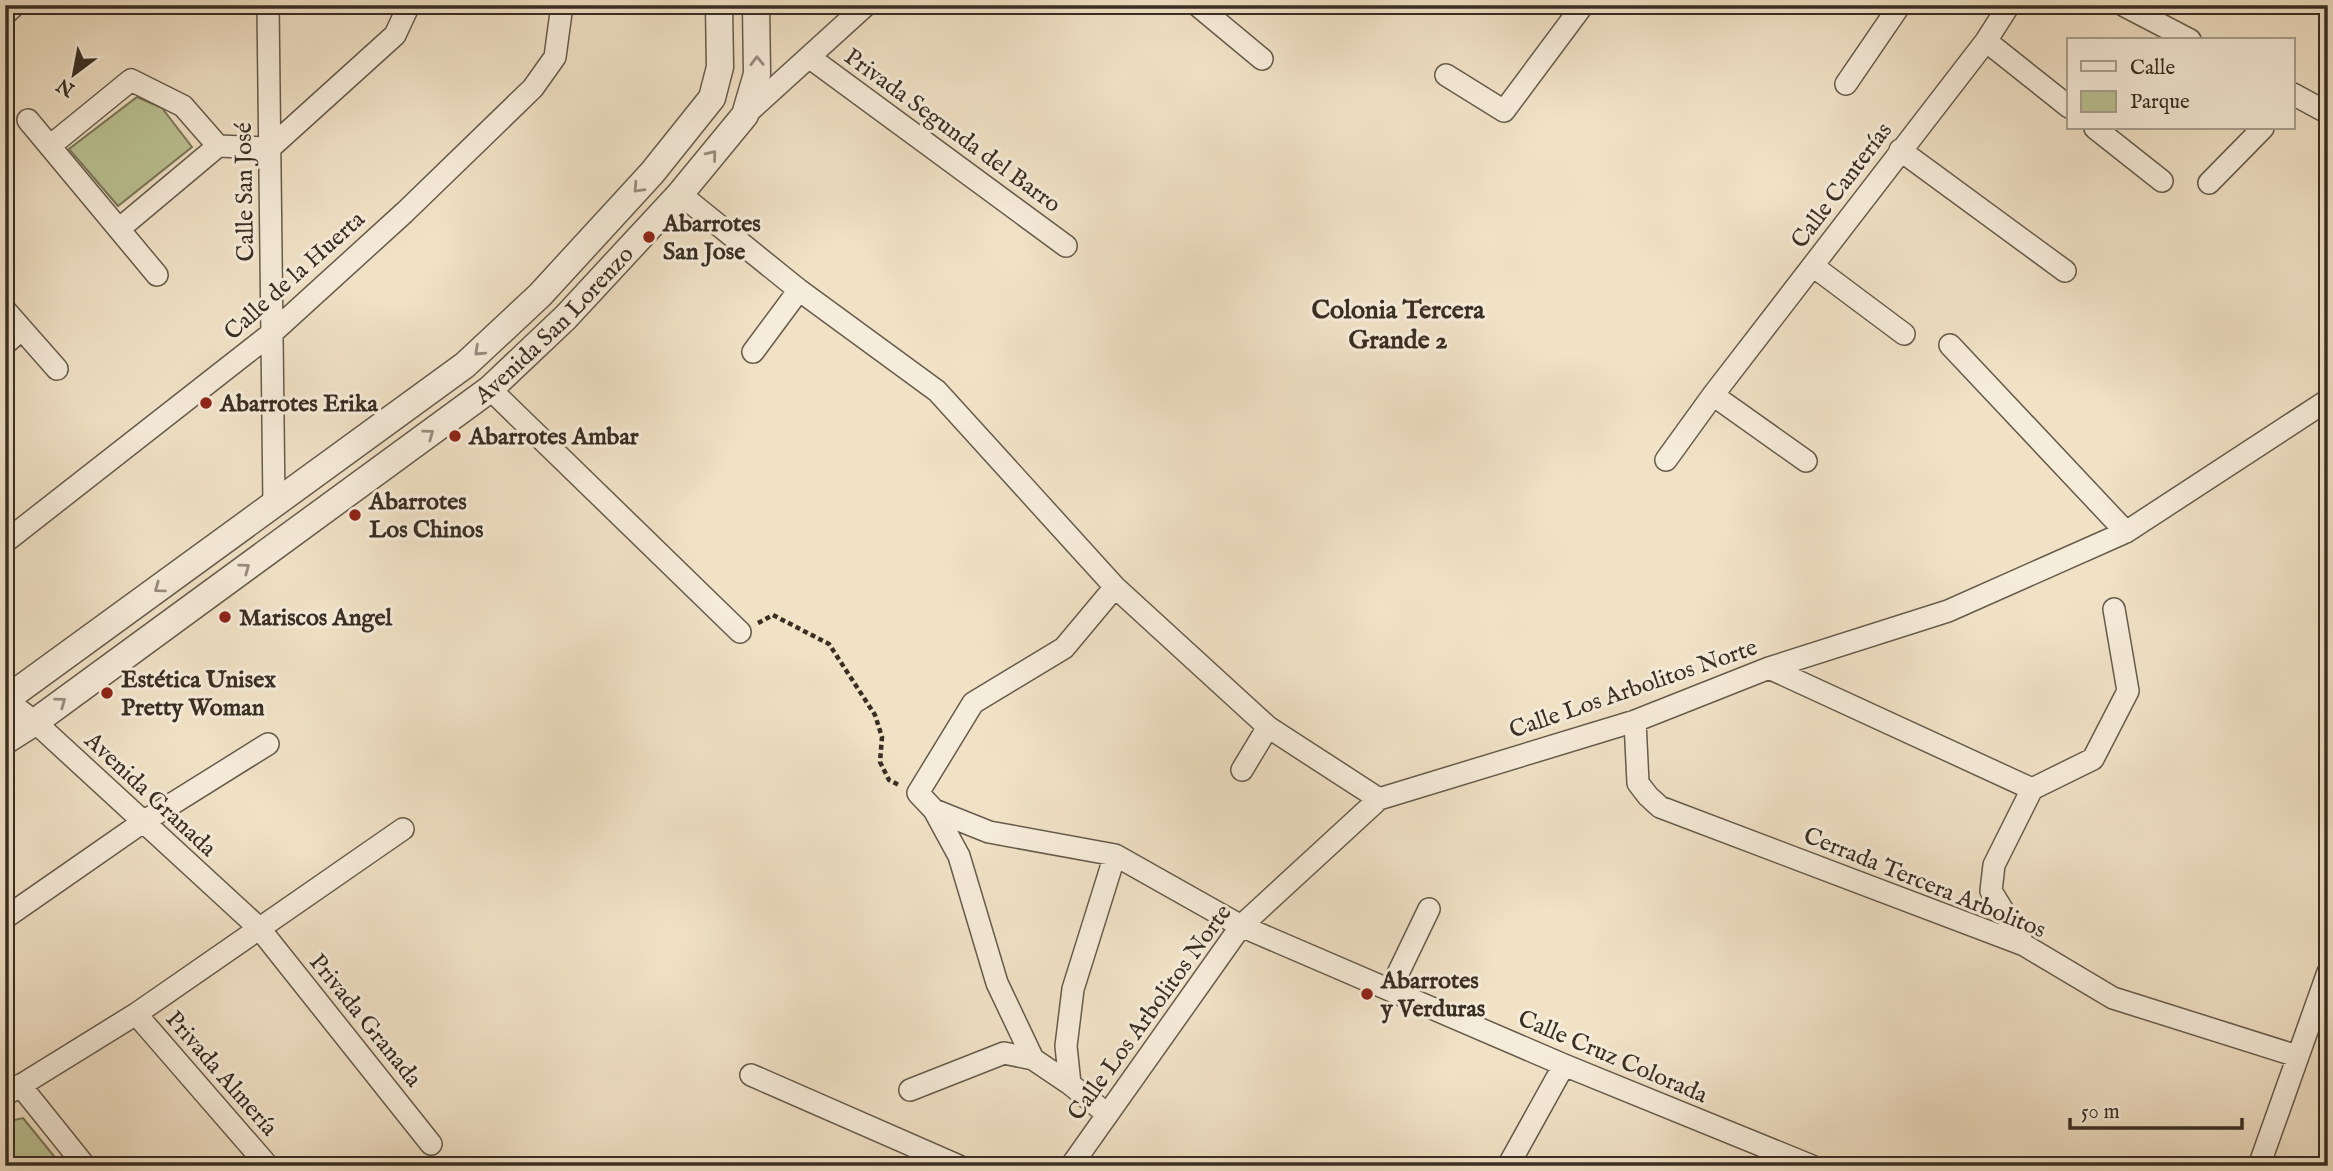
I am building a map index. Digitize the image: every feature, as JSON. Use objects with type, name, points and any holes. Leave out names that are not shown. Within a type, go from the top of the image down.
[{"type":"street","points":[[5,14],[15,5]]},
{"type":"street","name":"Calle San José","points":[[268,5],[274,504]]},
{"type":"street","points":[[119,229],[218,146],[270,148],[396,35],[409,5]]},
{"type":"street","name":"Calle de la Huerta","points":[[5,542],[272,333],[405,212],[533,88],[555,57],[562,5]]},
{"type":"street","name":"Avenida San Lorenzo","points":[[5,700],[465,365],[540,295],[652,173],[712,98],[720,67],[719,5]]},
{"type":"street","name":"Avenida San Lorenzo","points":[[5,741],[35,722],[490,389],[566,317],[680,194],[745,115],[757,74],[756,5]]},
{"type":"street","points":[[712,98],[745,115],[866,5]]},
{"type":"street","points":[[1197,5],[1262,59]]},
{"type":"street","points":[[1447,75],[1504,111],[1583,5]]},
{"type":"street","points":[[1846,84],[1900,5]]},
{"type":"street","name":"Calle Canterías","points":[[1666,460],[1900,150],[1986,41],[2009,5]]},
{"type":"street","points":[[2123,5],[2186,38]]},
{"type":"street","points":[[1986,41],[2067,105]]},
{"type":"street","name":"Privada Segunda del Barro","points":[[809,57],[1066,246]]},
{"type":"street","points":[[50,146],[131,80],[183,106],[218,146]]},
{"type":"street","points":[[2294,96],[2327,111]]},
{"type":"street","points":[[28,120],[158,275]]},
{"type":"street","points":[[2098,130],[2162,181]]},
{"type":"street","points":[[2209,183],[2261,130]]},
{"type":"street","points":[[1900,150],[2065,271]]},
{"type":"street","points":[[680,194],[799,290],[937,391],[1115,587],[1268,727],[1379,799]]},
{"type":"street","points":[[1813,266],[1904,334]]},
{"type":"street","points":[[753,352],[799,290]]},
{"type":"street","points":[[5,310],[57,369]]},
{"type":"street","points":[[5,344],[22,329]]},
{"type":"street","points":[[1950,345],[2126,533]]},
{"type":"street","points":[[490,389],[740,632]]},
{"type":"street","points":[[1713,395],[1806,461]]},
{"type":"street","name":"Calle Los Arbolitos Norte","points":[[1071,1166],[1241,926],[1379,799],[1635,721],[1769,668],[1948,611],[2126,533],[2328,400]]},
{"type":"street","points":[[1033,1059],[997,983],[959,856],[934,810],[918,793],[973,703],[1064,648],[1115,587]]},
{"type":"street","points":[[2024,945],[1991,891],[1994,865],[2032,789],[2093,759],[2128,691],[2114,609]]},
{"type":"street","points":[[1769,668],[2032,789]]},
{"type":"street","name":"Avenida Granada","points":[[5,700],[35,722],[259,928]]},
{"type":"street","name":"Cerrada Tercera Arbolitos","points":[[1635,721],[1638,783],[1660,807],[2024,945],[2113,998],[2297,1056]]},
{"type":"street","points":[[1242,770],[1268,727]]},
{"type":"street","points":[[5,918],[143,822],[268,744]]},
{"type":"street","name":"Calle Cruz Colorada","points":[[934,810],[989,832],[1115,855],[1241,926],[1564,1065],[1812,1166]]},
{"type":"street","points":[[85,1166],[13,1090],[136,1014],[403,829]]},
{"type":"street","points":[[1070,1084],[1066,1046],[1073,989],[1115,855]]},
{"type":"street","points":[[1390,989],[1429,909]]},
{"type":"street","name":"Privada Granada","points":[[259,928],[431,1144]]},
{"type":"street","points":[[2259,1166],[2328,972]]},
{"type":"street","name":"Privada Almería","points":[[136,1014],[268,1166]]},
{"type":"street","points":[[910,1090],[1004,1053],[1033,1059],[1107,1114]]},
{"type":"street","points":[[1508,1166],[1564,1065]]},
{"type":"street","points":[[751,1075],[959,1166]]},
{"type":"path","points":[[740,632],[773,615],[829,643],[875,715],[882,737],[880,762],[889,780],[918,793]]},
{"type":"green space","points":[[137,97],[162,108],[192,147],[118,206],[69,149]]},
{"type":"green space","points":[[23,1118],[62,1166],[5,1166],[5,1122]]},
{"type":"place","name":"Abarrotes San Jose","points":[[649,237]]},
{"type":"place","name":"Abarrotes Erika","points":[[206,403]]},
{"type":"place","name":"Abarrotes Ambar","points":[[455,436]]},
{"type":"place","name":"Abarrotes Los Chinos","points":[[355,515]]},
{"type":"place","name":"Mariscos Angel","points":[[225,617]]},
{"type":"place","name":"Estética Unisex Pretty Woman","points":[[107,693]]},
{"type":"place","name":"Abarrotes y Verduras","points":[[1367,994]]},
{"type":"district","name":"Colonia Tercera Grande 2","points":[[1398,324]]}]
